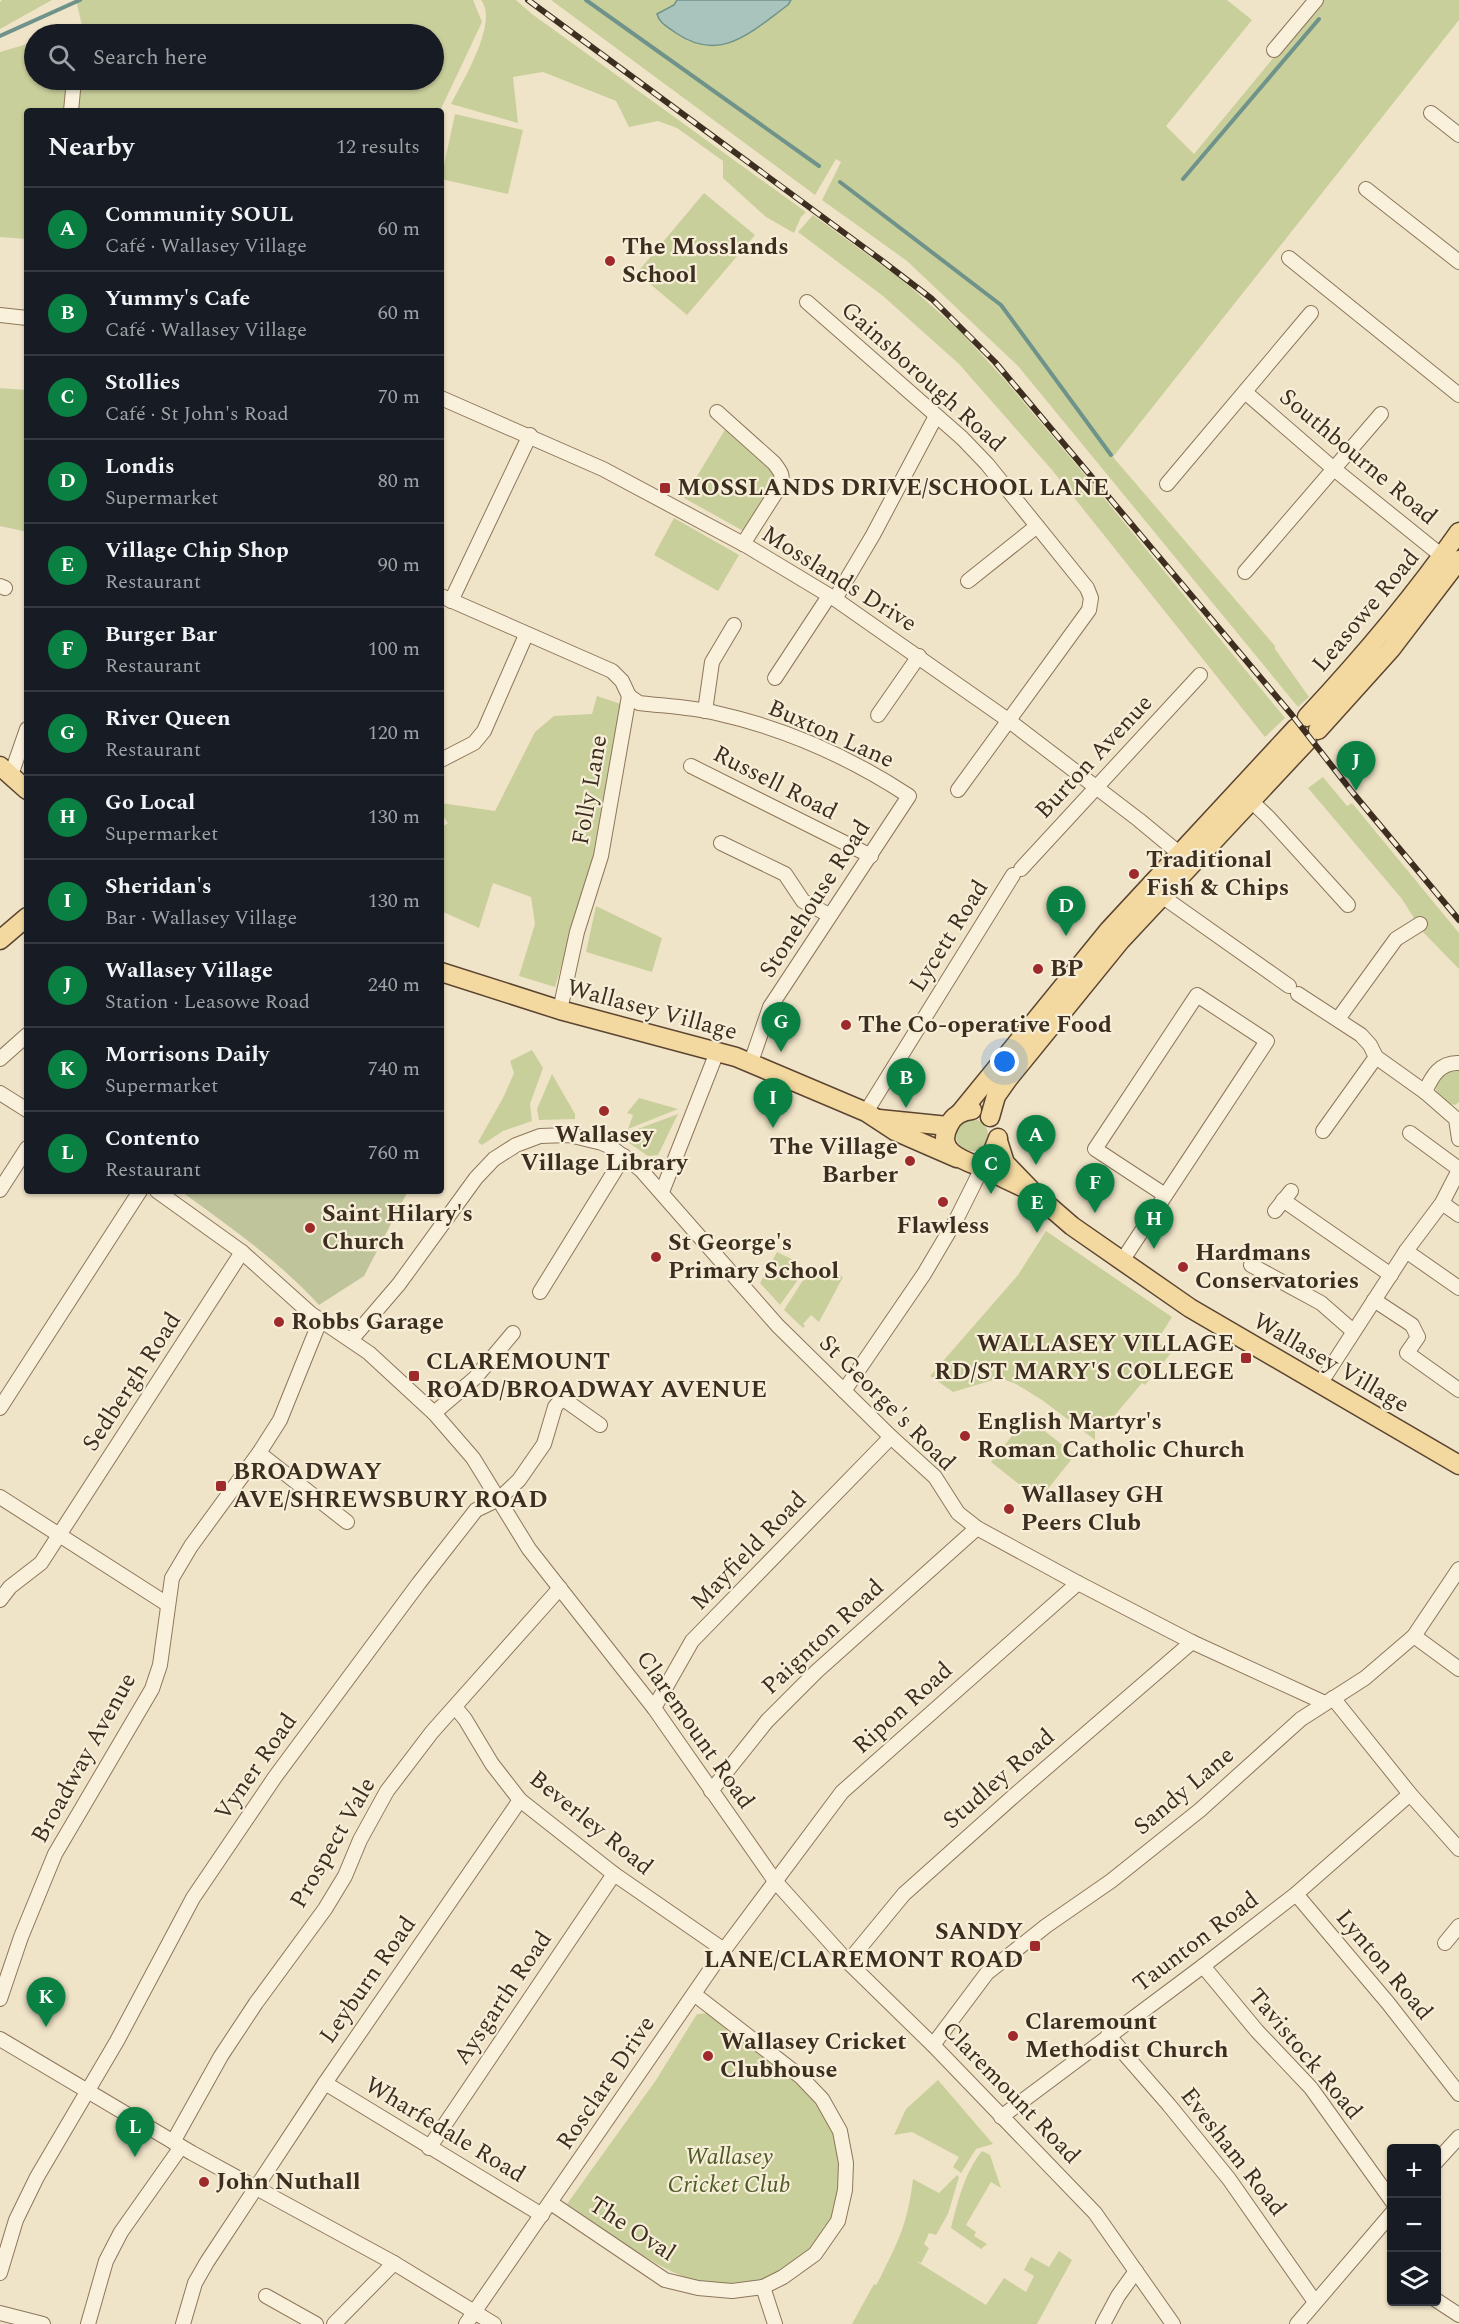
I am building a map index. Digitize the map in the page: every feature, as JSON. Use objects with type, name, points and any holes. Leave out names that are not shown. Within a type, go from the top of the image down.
[{"type":"main road","name":"Leasowe Road","points":[[1185,859],[1252,801],[1378,638],[1451,558],[1459,532]]},
{"type":"main road","name":"Leasowe Road","points":[[954,1120],[1102,938],[1155,892],[1185,859],[1238,789],[1307,729]]},
{"type":"main road","points":[[6,771],[24,787]]},
{"type":"main road","name":"Leasowe Road","points":[[990,1117],[996,1095],[1121,940],[1155,892]]},
{"type":"main road","points":[[0,940],[24,920]]},
{"type":"main road","name":"Wallasey Village","points":[[444,973],[560,1010],[751,1062],[872,1115],[895,1131],[957,1158]]},
{"type":"main road","points":[[975,1110],[990,1117],[995,1124],[998,1141],[984,1168],[957,1158],[947,1143],[954,1120],[975,1110]]},
{"type":"main road","name":"Wallasey Village","points":[[872,1115],[954,1120]]},
{"type":"main road","name":"Wallasey Village","points":[[998,1141],[1005,1163],[1034,1194],[1072,1226],[1190,1308],[1459,1466]]},
{"type":"main road","name":"Wallasey Village","points":[[984,1168],[1034,1194]]},
{"type":"street","points":[[1274,50],[1316,0]]},
{"type":"street","points":[[71,108],[73,90]]},
{"type":"street","points":[[1431,113],[1459,135]]},
{"type":"street","points":[[1366,189],[1459,262]]},
{"type":"street","points":[[1289,258],[1459,395]]},
{"type":"street","name":"Gainsborough Road","points":[[807,302],[962,438],[987,464],[1087,588],[1091,598],[1089,610],[958,790]]},
{"type":"street","points":[[1167,484],[1311,313]]},
{"type":"street","points":[[0,317],[24,318]]},
{"type":"street","name":"Southbourne Road","points":[[1245,392],[1334,469],[1451,558]]},
{"type":"street","name":"Mosslands Drive","points":[[444,399],[530,435],[603,469],[742,544],[832,597],[1008,720],[1185,859]]},
{"type":"street","points":[[717,412],[774,463],[783,478],[742,544]]},
{"type":"street","points":[[1245,572],[1381,414]]},
{"type":"street","points":[[776,678],[873,535],[936,416]]},
{"type":"street","points":[[530,435],[446,599],[612,671],[622,681],[629,696]]},
{"type":"street","points":[[968,581],[1037,526]]},
{"type":"street","points":[[705,711],[712,663],[734,625]]},
{"type":"street","points":[[444,758],[474,743],[484,731],[526,635]]},
{"type":"street","points":[[878,715],[919,656]]},
{"type":"street","name":"Burton Avenue","points":[[1017,872],[1200,675]]},
{"type":"street","name":"Buxton Lane","points":[[629,696],[639,703],[705,711],[746,720],[790,734],[874,773],[909,796]]},
{"type":"street","name":"Folly Lane","points":[[560,1010],[577,932],[602,856],[629,696]]},
{"type":"street","points":[[6,771],[24,735]]},
{"type":"street","name":"Russell Road","points":[[691,766],[871,856]]},
{"type":"street","points":[[1238,789],[1252,801],[1348,905]]},
{"type":"street","name":"Stonehouse Road","points":[[751,1062],[770,1007],[909,796]]},
{"type":"street","points":[[721,843],[785,874],[803,901],[829,915]]},
{"type":"street","name":"Lycett Road","points":[[872,1115],[1017,872]]},
{"type":"street","points":[[1155,892],[1365,1040],[1376,1057],[1457,1117],[1459,1139]]},
{"type":"street","points":[[1338,1019],[1396,939],[1420,924]]},
{"type":"street","points":[[1122,1261],[1267,1041],[1197,995],[1095,1149],[1165,1195]]},
{"type":"street","points":[[0,1059],[24,1038]]},
{"type":"street","points":[[662,1192],[717,1052]]},
{"type":"street","points":[[1323,1131],[1376,1057]]},
{"type":"street","points":[[1425,1092],[1438,1069],[1450,1063],[1459,1064]]},
{"type":"street","points":[[0,1093],[24,1108]]},
{"type":"street","points":[[1320,1384],[1406,1251],[1442,1203],[1459,1169],[1410,1133]]},
{"type":"street","name":"St George's Road","points":[[351,1340],[399,1284],[476,1178],[494,1159],[516,1145],[540,1136],[569,1135],[602,1143],[624,1156],[641,1170],[778,1326],[935,1477],[958,1513],[977,1528],[1192,1642],[1329,1700],[1459,1849]]},
{"type":"street","points":[[0,1190],[24,1153]]},
{"type":"street","points":[[540,1292],[624,1156]]},
{"type":"street","points":[[844,1391],[924,1274],[984,1168]]},
{"type":"street","points":[[0,1408],[138,1194]]},
{"type":"street","name":"Claremount Road","points":[[166,1194],[242,1252],[320,1321],[351,1340],[395,1376],[434,1413],[473,1458],[529,1549],[654,1708],[775,1881],[848,1962],[933,2045],[1095,2213],[1173,2324]]},
{"type":"street","points":[[1283,1201],[1391,1275]]},
{"type":"street","points":[[1442,1203],[1459,1215]]},
{"type":"street","points":[[1406,1251],[1459,1288]]},
{"type":"street","name":"Sedbergh Road","points":[[0,1600],[10,1587],[41,1563],[60,1536],[242,1252]]},
{"type":"street","points":[[1251,1265],[1321,1304],[1353,1331]]},
{"type":"street","points":[[1374,1300],[1412,1325],[1418,1337],[1407,1353],[1459,1390]]},
{"type":"street","name":"Broadway Avenue","points":[[0,1999],[21,1937],[55,1854],[152,1689],[160,1665],[172,1578],[191,1546],[259,1453],[280,1420],[320,1321]]},
{"type":"street","points":[[434,1413],[475,1378],[513,1333]]},
{"type":"street","name":"Vyner Road","points":[[0,2273],[16,2220],[37,2177],[88,2091],[193,1898],[275,1777],[476,1510],[500,1499],[519,1480],[544,1444],[555,1407],[562,1398],[600,1425]]},
{"type":"street","name":"Mayfield Road","points":[[654,1708],[692,1641],[891,1437]]},
{"type":"street","points":[[259,1453],[347,1522]]},
{"type":"street","points":[[0,1497],[167,1604]]},
{"type":"street","name":"Paignton Road","points":[[711,1791],[767,1721],[808,1680],[867,1624],[977,1528]]},
{"type":"street","name":"Sandy Lane","points":[[933,2045],[987,1973],[1046,1926],[1111,1881],[1200,1810],[1301,1719],[1365,1678],[1414,1636],[1459,1569]]},
{"type":"street","name":"Ripon Road","points":[[775,1881],[842,1792],[1078,1583]]},
{"type":"street","name":"Prospect Vale","points":[[88,2324],[106,2261],[121,2232],[177,2144],[233,2038],[325,1909],[345,1876],[360,1840],[387,1791],[432,1731],[560,1588]]},
{"type":"street","points":[[1414,1636],[1459,1669]]},
{"type":"street","name":"Studley Road","points":[[848,1962],[904,1894],[1192,1642]]},
{"type":"street","name":"Beverley Road","points":[[455,1707],[465,1719],[492,1764],[520,1800],[614,1874],[724,1950]]},
{"type":"street","name":"Taunton Road","points":[[1001,2117],[1296,1894],[1410,1794]]},
{"type":"street","name":"Leyburn Road","points":[[183,2324],[195,2283],[256,2187],[520,1800]]},
{"type":"street","name":"Aysgarth Road","points":[[429,2148],[614,1874]]},
{"type":"street","name":"Rosclare Drive","points":[[466,2324],[724,1950],[775,1881]]},
{"type":"street","name":"Lynton Road","points":[[1296,1894],[1388,2002],[1459,2094]]},
{"type":"street","points":[[1444,1943],[1459,1926]]},
{"type":"street","name":"Tavistock Road","points":[[1203,1966],[1257,2031],[1311,2088],[1390,2198]]},
{"type":"street","name":"The Oval","points":[[551,2203],[665,2280],[698,2288],[732,2291],[763,2287],[783,2277],[815,2254],[838,2221],[845,2190],[846,2163],[840,2131],[822,2099],[801,2077],[694,1994]]},
{"type":"street","name":"Evesham Road","points":[[1108,2035],[1229,2179],[1315,2302]]},
{"type":"street","points":[[0,2039],[177,2144],[394,2263],[494,2324]]},
{"type":"street","name":"Wharfedale Road","points":[[325,2083],[542,2215]]},
{"type":"street","points":[[1441,2157],[1459,2137]]},
{"type":"street","points":[[1297,2324],[1387,2219]]},
{"type":"street","points":[[334,2324],[394,2263]]},
{"type":"street","points":[[1103,2324],[1118,2296],[1136,2271]]},
{"type":"street","points":[[763,2287],[775,2324]]},
{"type":"street","points":[[266,2296],[316,2324]]},
{"type":"street","points":[[1441,2303],[1459,2315]]},
{"type":"street","points":[[0,2313],[43,2324]]},
{"type":"green space","points":[[2,0],[52,0],[0,29],[0,2]]},
{"type":"green space","points":[[76,0],[473,0],[482,22],[441,108],[77,108],[79,90],[444,90],[444,24],[82,24]]},
{"type":"green space","points":[[481,0],[516,0],[532,14],[806,212],[801,217],[794,233],[766,217],[723,178],[723,161],[677,128],[658,121],[629,127],[616,101],[543,72],[513,77],[518,123],[451,104],[482,37],[485,10]]},
{"type":"green space","points":[[551,0],[1227,0],[1252,20],[1166,126],[1194,154],[1321,0],[1459,0],[1459,20],[1113,457],[1275,646],[1309,697],[1298,707],[1018,366],[907,261],[822,200],[841,162],[836,159],[815,195]]},
{"type":"green space","points":[[24,45],[24,90],[67,90],[66,108],[24,108],[24,239],[0,237],[0,52]]},
{"type":"green space","points":[[455,114],[523,130],[508,194],[444,180],[444,165]]},
{"type":"green space","points":[[704,193],[755,235],[687,315],[637,273]]},
{"type":"green space","points":[[813,215],[901,279],[958,329],[1004,379],[1285,718],[1265,737],[1052,470],[959,364],[883,296],[798,232]]},
{"type":"green space","points":[[0,388],[24,390],[24,531],[0,526]]},
{"type":"green space","points":[[726,428],[755,451],[777,476],[776,483],[745,532],[684,498]]},
{"type":"green space","points":[[674,518],[739,555],[718,591],[654,555]]},
{"type":"green space","points":[[597,696],[621,704],[591,867],[555,987],[519,976],[535,924],[531,897],[493,883],[479,928],[444,912],[444,826],[448,823],[444,817],[444,803],[495,811],[535,732],[554,716],[592,714]]},
{"type":"green space","points":[[1323,777],[1347,806],[1352,803],[1459,933],[1459,969],[1422,931],[1402,899],[1308,788]]},
{"type":"green space","points":[[596,906],[662,938],[652,972],[586,952]]},
{"type":"green space","points":[[532,1050],[543,1068],[530,1104],[532,1121],[503,1131],[482,1145],[478,1142],[503,1098],[514,1073],[510,1061]]},
{"type":"green space","points":[[1451,1068],[1459,1069],[1459,1102],[1455,1105],[1441,1099],[1436,1089],[1440,1078]]},
{"type":"green space","points":[[552,1074],[575,1114],[575,1119],[539,1120],[537,1109]]},
{"type":"green space","points":[[639,1098],[678,1109],[628,1129],[633,1115],[627,1113]]},
{"type":"green space","points":[[678,1114],[658,1155],[648,1156],[619,1136]]},
{"type":"green space","points":[[972,1119],[983,1124],[988,1135],[983,1146],[972,1151],[961,1146],[956,1135],[961,1124]]},
{"type":"green space","points":[[185,1194],[406,1194],[364,1276],[319,1305],[271,1259]]},
{"type":"green space","points":[[1046,1231],[1172,1317],[1157,1341],[1171,1353],[1145,1385],[1142,1383],[1104,1428],[1087,1415],[1086,1417],[1095,1427],[1095,1440],[1042,1400],[1016,1384],[1000,1378],[953,1392],[930,1376],[1018,1275]]},
{"type":"green space","points":[[777,1252],[797,1262],[802,1274],[780,1305],[760,1283]]},
{"type":"green space","points":[[812,1266],[823,1272],[824,1268],[843,1277],[819,1322],[811,1315],[803,1324],[805,1326],[803,1328],[784,1310]]},
{"type":"green space","points":[[1027,1417],[1075,1455],[1039,1500],[991,1462]]},
{"type":"green space","name":"Wallasey Cricket Club","points":[[710,2013],[812,2094],[832,2125],[840,2156],[838,2204],[833,2219],[822,2238],[806,2255],[787,2269],[767,2279],[752,2283],[704,2282],[671,2271],[634,2250],[567,2204],[656,2080],[697,2014]]},
{"type":"green space","points":[[938,2080],[993,2144],[976,2149],[961,2173],[953,2167],[959,2157],[912,2132],[894,2135],[906,2109]]},
{"type":"green space","points":[[982,2151],[990,2155],[1001,2188],[991,2182],[966,2225],[976,2232],[974,2236],[987,2244],[981,2249],[951,2228],[966,2178]]},
{"type":"green space","points":[[957,2175],[959,2177],[948,2214],[936,2235],[929,2233],[924,2244],[929,2248],[921,2263],[916,2261],[986,2305],[1004,2278],[1026,2292],[1034,2276],[1024,2270],[1031,2257],[1049,2267],[1059,2251],[1072,2260],[1037,2324],[852,2324],[874,2284],[876,2285],[880,2278],[897,2241],[905,2219],[913,2179],[939,2193]]},
{"type":"water","points":[[677,0],[791,0],[788,5],[749,33],[722,45],[707,45],[692,42],[664,25],[660,20],[657,14],[674,5]]},
{"type":"waterway","points":[[27,24],[80,0]]},
{"type":"waterway","points":[[586,0],[819,166]]},
{"type":"waterway","points":[[1183,179],[1319,19]]},
{"type":"waterway","points":[[0,36],[24,25]]},
{"type":"waterway","points":[[840,182],[1001,305],[1111,455]]},
{"type":"railway","points":[[528,0],[932,299],[995,362],[1292,715],[1353,793],[1459,920]]},
{"type":"place","name":"The Mosslands School","points":[[610,261]]},
{"type":"place","name":"MOSSLANDS DRIVE/SCHOOL LANE","points":[[665,488]]},
{"type":"place","name":"Wallasey Village","points":[[1356,791]]},
{"type":"place","name":"Traditional Fish & Chips","points":[[1134,874]]},
{"type":"place","name":"Londis","points":[[1066,936]]},
{"type":"place","name":"BP","points":[[1038,969]]},
{"type":"place","name":"The Co-operative Food","points":[[846,1025]]},
{"type":"place","name":"River Queen","points":[[781,1052]]},
{"type":"place","name":"Yummy's Cafe","points":[[906,1108]]},
{"type":"place","name":"Wallasey Village Library","points":[[604,1111]]},
{"type":"place","name":"Sheridan's","points":[[773,1128]]},
{"type":"place","name":"The Village Barber","points":[[910,1161]]},
{"type":"place","name":"Community SOUL","points":[[1036,1165]]},
{"type":"place","name":"Stollies","points":[[991,1194]]},
{"type":"place","name":"Flawless","points":[[943,1202]]},
{"type":"place","name":"Burger Bar","points":[[1095,1213]]},
{"type":"place","name":"Saint Hilary's Church","points":[[310,1228]]},
{"type":"place","name":"Village Chip Shop","points":[[1037,1233]]},
{"type":"place","name":"Go Local","points":[[1154,1249]]},
{"type":"place","name":"St George's Primary School","points":[[656,1257]]},
{"type":"place","name":"Hardmans Conservatories","points":[[1183,1267]]},
{"type":"place","name":"Robbs Garage","points":[[279,1322]]},
{"type":"place","name":"WALLASEY VILLAGE RD/ST MARY'S COLLEGE","points":[[1246,1358]]},
{"type":"place","name":"CLAREMOUNT ROAD/BROADWAY AVENUE","points":[[414,1376]]},
{"type":"place","name":"English Martyr's Roman Catholic Church","points":[[965,1436]]},
{"type":"place","name":"BROADWAY AVE/SHREWSBURY ROAD","points":[[221,1486]]},
{"type":"place","name":"Wallasey GH Peers Club","points":[[1009,1509]]},
{"type":"place","name":"SANDY LANE/CLAREMONT ROAD","points":[[1035,1946]]},
{"type":"place","name":"Morrisons Daily","points":[[46,2027]]},
{"type":"place","name":"Claremount Methodist Church","points":[[1013,2036]]},
{"type":"place","name":"Wallasey Cricket Clubhouse","points":[[708,2056]]},
{"type":"place","name":"Contento","points":[[135,2157]]},
{"type":"place","name":"John Nuthall","points":[[204,2182]]}]
